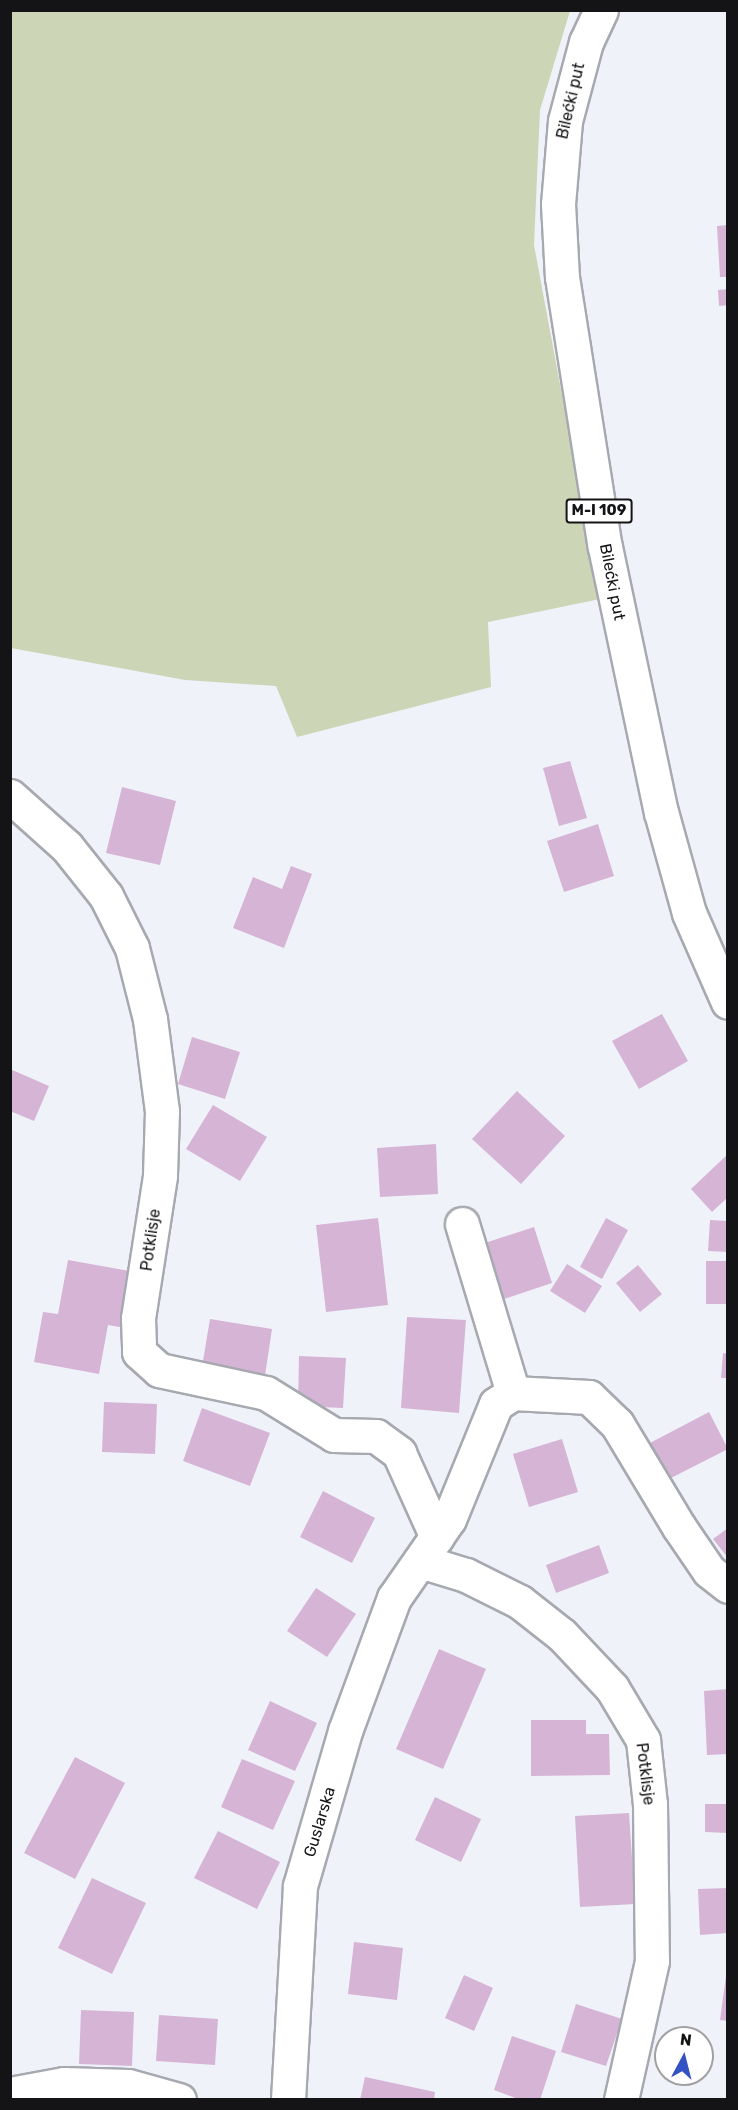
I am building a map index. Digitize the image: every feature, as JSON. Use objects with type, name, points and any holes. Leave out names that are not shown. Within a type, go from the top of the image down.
[{"type":"street","name":"Bilećki put","points":[[601,10],[586,42],[565,122],[558,204],[562,277],[605,547],[661,812],[689,913],[728,1002]]},
{"type":"street","name":"Potklisje","points":[[10,796],[67,846],[106,896],[132,948],[150,1019],[161,1122],[159,1176],[138,1318],[139,1352],[159,1370],[266,1394],[334,1435],[376,1436],[399,1453],[429,1549],[465,1575],[520,1602],[562,1635],[612,1689],[643,1740],[650,1804],[652,1961],[621,2100]]},
{"type":"street","points":[[462,1224],[513,1393],[589,1397],[617,1424],[691,1545],[709,1571],[728,1586]]},
{"type":"street","name":"Guslarska","points":[[288,2100],[300,1886],[345,1731],[394,1598],[449,1518],[496,1404],[513,1393]]},
{"type":"street","points":[[10,2094],[64,2084],[128,2086],[179,2100]]},
{"type":"green space","points":[[10,11],[570,11],[540,110],[534,245],[600,599],[488,622],[491,687],[297,737],[276,686],[185,680],[11,648]]},
{"type":"building","points":[[728,225],[728,277],[720,277],[717,226]]},
{"type":"building","points":[[728,289],[728,305],[719,306],[718,290]]},
{"type":"building","points":[[570,761],[587,818],[559,826],[543,768]]},
{"type":"building","points":[[122,787],[176,801],[160,865],[106,853]]},
{"type":"building","points":[[598,824],[614,876],[564,892],[547,841]]},
{"type":"building","points":[[291,866],[312,874],[284,948],[233,928],[253,877],[282,889]]},
{"type":"building","points":[[662,1014],[688,1061],[639,1089],[612,1041]]},
{"type":"building","points":[[192,1037],[240,1052],[225,1099],[178,1084]]},
{"type":"building","points":[[10,1069],[49,1086],[34,1121],[10,1111]]},
{"type":"building","points":[[517,1091],[565,1136],[521,1184],[472,1139]]},
{"type":"building","points":[[213,1105],[267,1137],[240,1181],[186,1149]]},
{"type":"building","points":[[436,1144],[438,1194],[380,1197],[377,1148]]},
{"type":"building","points":[[728,1154],[728,1197],[712,1212],[691,1189]]},
{"type":"building","points":[[378,1218],[388,1305],[326,1312],[316,1225]]},
{"type":"building","points":[[606,1218],[628,1230],[602,1279],[580,1267]]},
{"type":"building","points":[[710,1220],[728,1221],[728,1252],[708,1251]]},
{"type":"building","points":[[534,1227],[552,1283],[504,1299],[485,1243]]},
{"type":"building","points":[[68,1260],[135,1272],[125,1328],[108,1325],[99,1374],[34,1362],[43,1312],[58,1314]]},
{"type":"building","points":[[706,1261],[728,1261],[728,1304],[706,1304]]},
{"type":"building","points":[[567,1264],[602,1286],[585,1313],[550,1291]]},
{"type":"building","points":[[638,1265],[662,1294],[640,1312],[616,1283]]},
{"type":"building","points":[[407,1317],[466,1320],[459,1413],[401,1408]]},
{"type":"building","points":[[210,1319],[272,1329],[264,1382],[201,1373]]},
{"type":"building","points":[[723,1353],[728,1354],[728,1378],[721,1378]]},
{"type":"building","points":[[299,1356],[346,1358],[343,1408],[298,1406]]},
{"type":"building","points":[[104,1402],[157,1404],[155,1454],[102,1452]]},
{"type":"building","points":[[202,1408],[270,1433],[250,1486],[183,1461]]},
{"type":"building","points":[[709,1412],[728,1449],[667,1480],[648,1444]]},
{"type":"building","points":[[562,1439],[578,1492],[529,1507],[513,1454]]},
{"type":"building","points":[[323,1491],[375,1518],[352,1563],[300,1537]]},
{"type":"building","points":[[728,1528],[728,1558],[713,1539]]},
{"type":"building","points":[[599,1545],[609,1573],[556,1593],[546,1565]]},
{"type":"building","points":[[316,1588],[356,1614],[327,1657],[287,1631]]},
{"type":"building","points":[[439,1649],[486,1669],[443,1769],[396,1749]]},
{"type":"building","points":[[728,1689],[728,1754],[707,1755],[704,1691]]},
{"type":"building","points":[[270,1701],[317,1723],[295,1771],[248,1750]]},
{"type":"building","points":[[531,1720],[586,1720],[586,1734],[609,1734],[610,1775],[531,1776]]},
{"type":"building","points":[[75,1757],[125,1783],[75,1879],[24,1853]]},
{"type":"building","points":[[242,1759],[295,1781],[273,1830],[221,1807]]},
{"type":"building","points":[[435,1797],[481,1819],[461,1862],[415,1840]]},
{"type":"building","points":[[705,1804],[728,1804],[728,1833],[705,1832]]},
{"type":"building","points":[[629,1813],[635,1904],[580,1907],[575,1816]]},
{"type":"building","points":[[218,1831],[280,1862],[257,1909],[194,1878]]},
{"type":"building","points":[[92,1878],[146,1903],[112,1974],[58,1948]]},
{"type":"building","points":[[728,1888],[728,1933],[700,1935],[698,1889]]},
{"type":"building","points":[[354,1942],[403,1948],[397,2000],[348,1994]]},
{"type":"building","points":[[464,1975],[493,1988],[474,2031],[445,2018]]},
{"type":"building","points":[[726,1976],[728,1976],[728,2021],[720,2020]]},
{"type":"building","points":[[576,2004],[622,2019],[606,2066],[561,2052]]},
{"type":"building","points":[[81,2010],[134,2012],[132,2066],[79,2064]]},
{"type":"building","points":[[159,2015],[218,2019],[215,2065],[156,2061]]},
{"type":"building","points":[[512,2036],[556,2051],[540,2100],[521,2100],[494,2090]]},
{"type":"building","points":[[365,2077],[435,2092],[434,2100],[360,2100]]}]
